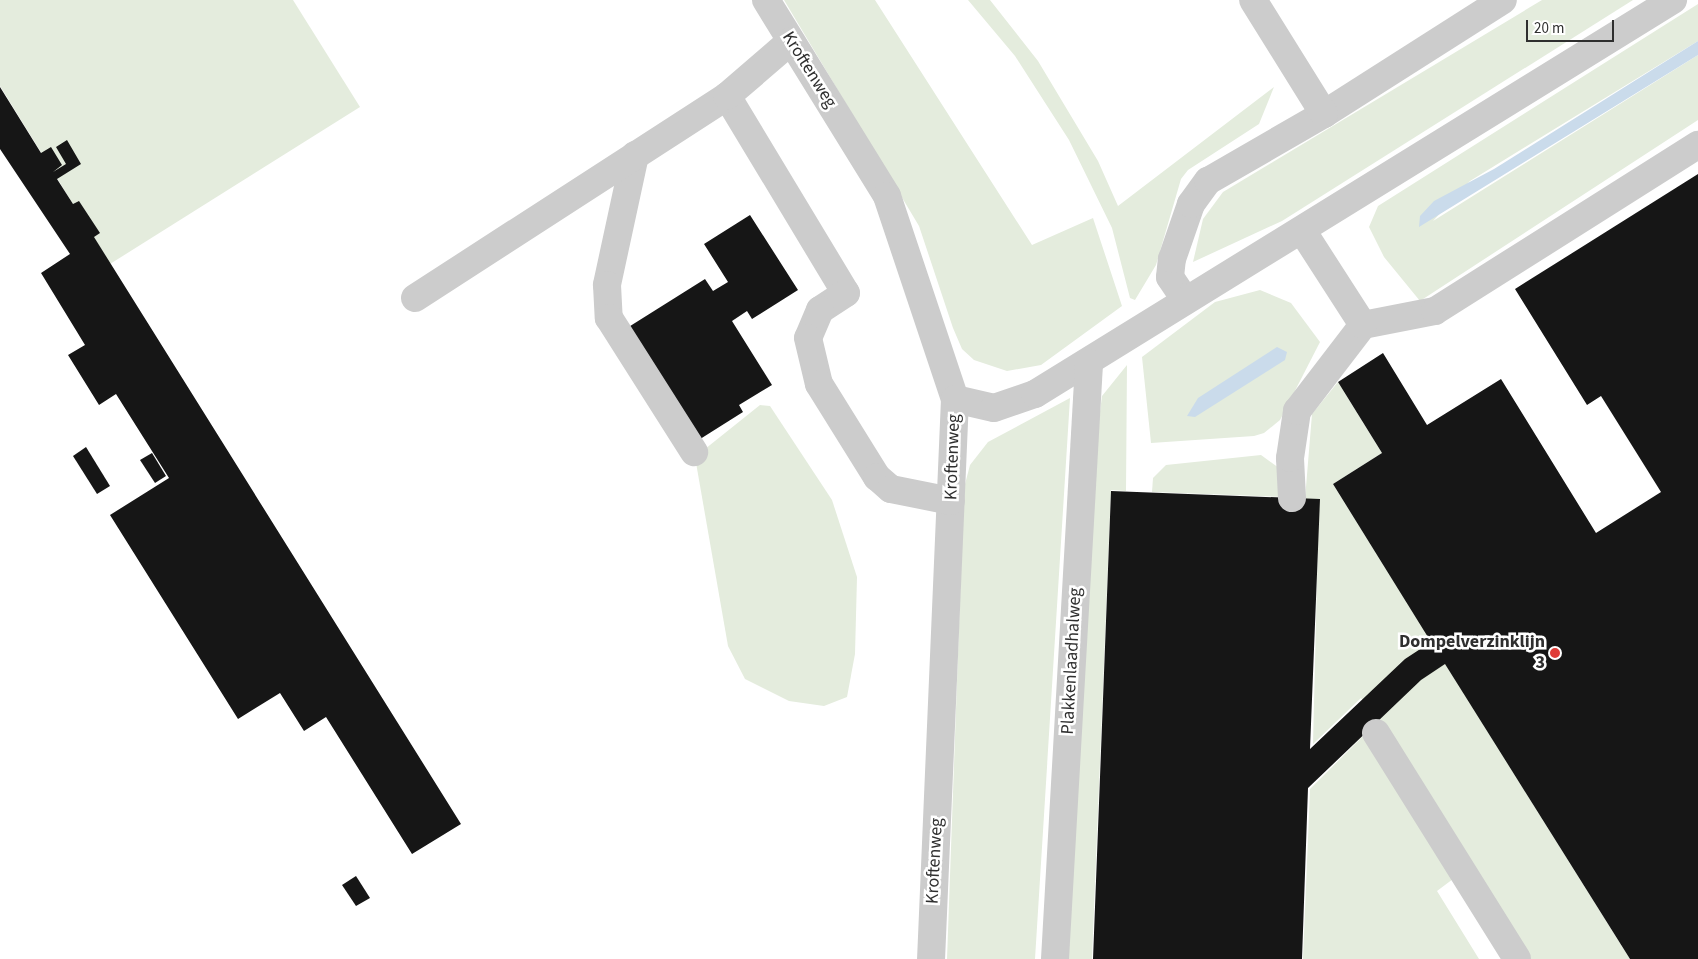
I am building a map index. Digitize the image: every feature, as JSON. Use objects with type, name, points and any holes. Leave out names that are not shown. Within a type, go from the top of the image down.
[{"type":"lane","name":"Kroftenweg","points":[[766,0],[887,196],[955,399],[931,959]]},
{"type":"lane","points":[[1253,0],[1324,114]]},
{"type":"lane","points":[[1184,298],[1170,277],[1172,259],[1191,204],[1208,181],[1324,114],[1503,0]]},
{"type":"lane","points":[[955,399],[994,408],[1035,394],[1089,363],[1184,298],[1303,232],[1673,0]]},
{"type":"lane","points":[[415,298],[727,96],[791,41]]},
{"type":"lane","points":[[727,96],[846,293],[820,310],[808,338],[819,384],[877,477],[891,489],[951,501]]},
{"type":"lane","points":[[1292,498],[1290,458],[1297,411],[1362,325],[1436,311],[1698,145]]},
{"type":"lane","points":[[635,155],[607,286],[609,318],[694,452]]},
{"type":"lane","points":[[1303,232],[1362,325]]},
{"type":"lane","name":"Plakkenlaadhalweg","points":[[1055,959],[1089,363]]},
{"type":"lane","points":[[1376,732],[1517,959]]},
{"type":"green space","points":[[0,0],[293,0],[360,107],[110,264],[0,86]]},
{"type":"green space","points":[[784,0],[875,0],[1032,245],[1093,218],[1122,306],[1041,365],[1007,371],[974,360],[962,349],[953,328],[919,226]]},
{"type":"green space","points":[[968,0],[990,0],[1038,61],[1098,161],[1118,206],[1274,87],[1259,124],[1188,170],[1181,179],[1156,265],[1135,300],[1130,298],[1112,228],[1069,140],[1015,56]]},
{"type":"green space","points":[[1542,0],[1633,0],[1282,221],[1193,262],[1203,219],[1223,192]]},
{"type":"green space","points":[[1698,4],[1698,41],[1470,181],[1433,221],[1698,55],[1698,120],[1420,301],[1384,257],[1369,227],[1378,206]]},
{"type":"green space","points":[[1260,290],[1291,303],[1320,342],[1280,420],[1264,433],[1254,436],[1151,443],[1142,357],[1215,302]]},
{"type":"green space","points":[[1127,365],[1126,491],[1111,490],[1092,959],[1065,959],[1095,451],[1102,396]]},
{"type":"green space","points":[[1338,382],[1382,453],[1333,484],[1630,959],[1526,959],[1361,698],[1313,744],[1319,500],[1305,499],[1312,414]]},
{"type":"green space","points":[[1070,398],[1035,959],[947,959],[964,488],[970,465],[988,442]]},
{"type":"green space","points":[[760,405],[770,406],[832,500],[857,577],[855,654],[847,697],[824,706],[789,701],[745,679],[728,646],[695,457]]},
{"type":"green space","points":[[1261,455],[1279,468],[1286,497],[1152,492],[1153,478],[1166,465]]},
{"type":"green space","points":[[1367,732],[1457,876],[1437,891],[1479,959],[1303,959],[1310,789]]},
{"type":"water","points":[[1698,41],[1698,55],[1419,227],[1420,216],[1434,201],[1494,169]]},
{"type":"water","points":[[1277,347],[1287,352],[1285,360],[1195,417],[1187,416],[1198,398]]},
{"type":"building","points":[[0,87],[41,153],[51,147],[62,165],[53,172],[66,164],[56,147],[67,140],[81,164],[57,179],[73,204],[79,201],[100,233],[94,237],[461,824],[412,854],[326,717],[304,731],[280,693],[238,719],[110,515],[169,478],[116,394],[99,405],[68,355],[85,345],[41,273],[70,254],[0,149]]},
{"type":"building","points":[[1698,174],[1698,959],[1630,959],[1445,664],[1421,680],[1308,788],[1302,959],[1093,959],[1111,491],[1320,499],[1310,749],[1405,659],[1431,642],[1333,484],[1382,453],[1338,382],[1383,353],[1427,425],[1501,379],[1596,533],[1661,492],[1601,396],[1587,405],[1515,289]]},
{"type":"building","points":[[750,215],[798,290],[752,319],[747,311],[732,321],[772,385],[739,405],[743,412],[697,441],[627,328],[705,279],[713,291],[728,282],[704,244]]},
{"type":"building","points":[[86,447],[110,486],[97,494],[73,456]]},
{"type":"building","points":[[152,453],[166,476],[155,483],[140,460]]},
{"type":"building","points":[[356,876],[370,898],[356,906],[342,885]]},
{"type":"place","name":"Dompelverzinklijn 3","points":[[1555,653]]}]
